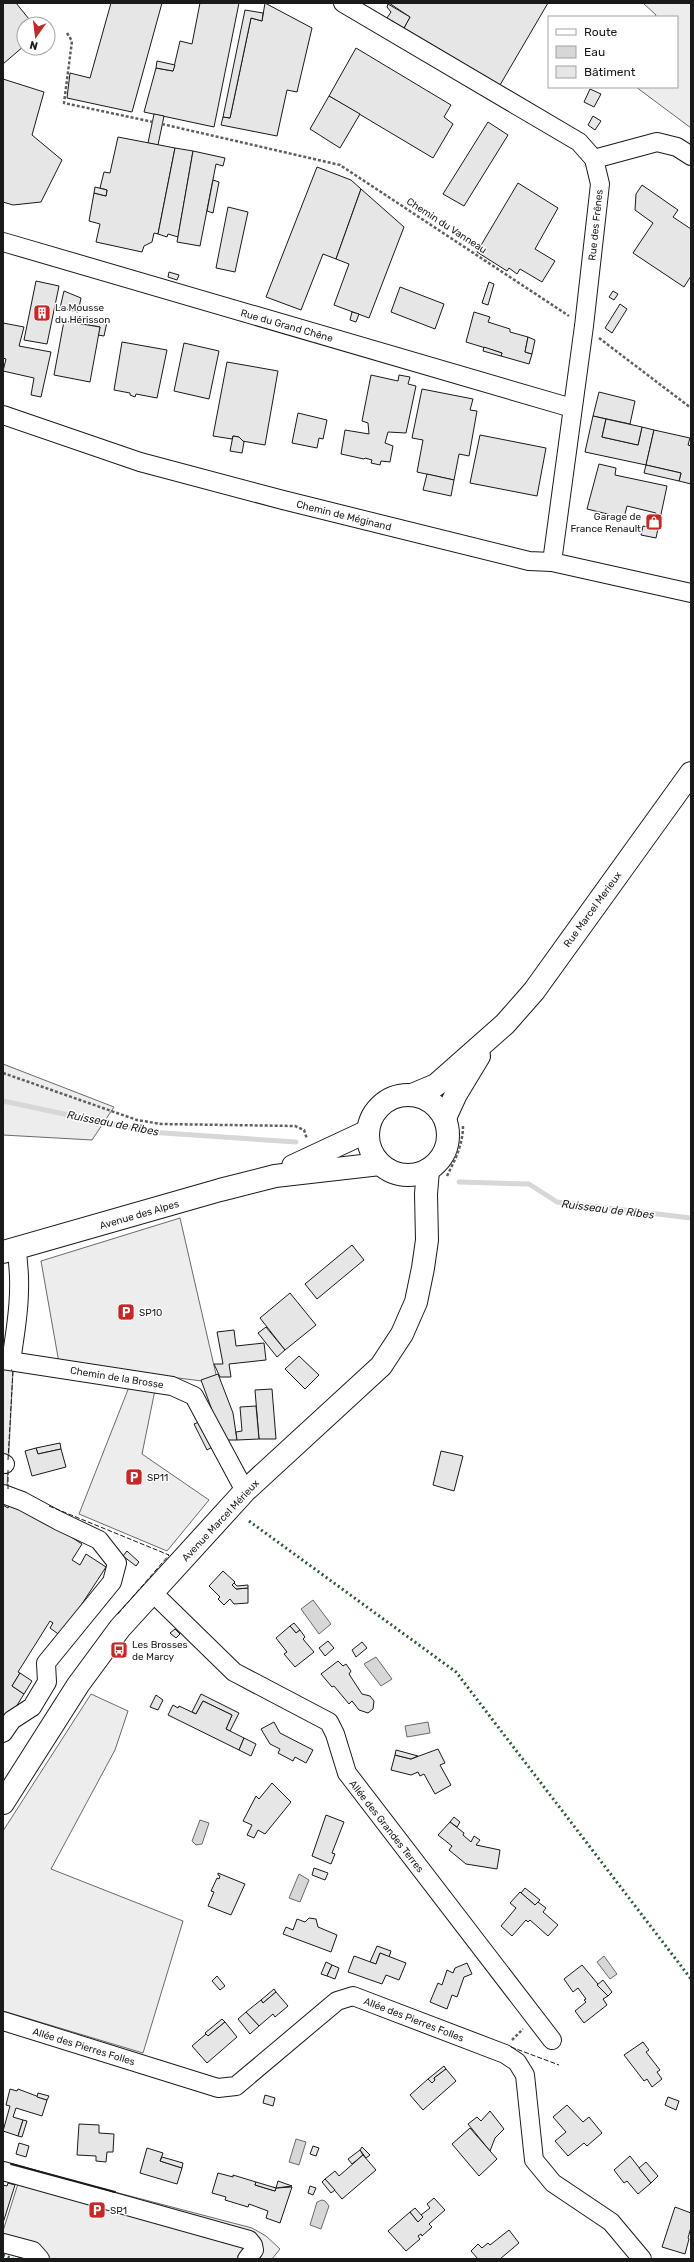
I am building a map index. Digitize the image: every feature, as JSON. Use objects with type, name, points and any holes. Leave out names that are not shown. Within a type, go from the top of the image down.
[{"type":"main road","name":"Rue Marcel Merieux","points":[[412,1095],[436,1085],[505,1024],[534,991],[691,773]]},
{"type":"main road","name":"Rue Marcel Merieux","points":[[445,1118],[456,1094],[488,1040]]},
{"type":"main road","points":[[412,1095],[431,1101],[445,1118],[448,1129],[445,1151],[439,1160],[428,1170],[409,1175],[389,1169],[374,1156],[369,1143],[368,1131],[376,1111],[385,1101],[398,1096],[412,1095]]},
{"type":"main road","name":"Avenue des Alpes","points":[[275,1176],[368,1131]]},
{"type":"main road","name":"Avenue des Alpes","points":[[9,1250],[220,1190],[275,1176],[389,1169]]},
{"type":"main road","name":"Avenue Marcel Mérieux","points":[[389,1169],[414,1194],[427,1240]]},
{"type":"main road","name":"Avenue Marcel Mérieux","points":[[3,1803],[78,1685],[120,1628],[245,1491],[381,1366],[402,1334],[416,1302],[427,1240],[426,1194],[428,1170]]},
{"type":"street","name":"Rue des Frênes","points":[[343,3],[579,142],[594,159],[600,184],[584,326],[552,562]]},
{"type":"street","points":[[594,159],[657,142],[677,147],[691,156]]},
{"type":"street","name":"Rue du Grand Chêne","points":[[3,242],[572,408]]},
{"type":"street","name":"Chemin de Méginand","points":[[3,415],[140,462],[253,492],[529,561],[552,562],[691,594]]},
{"type":"street","points":[[7,1360],[20,1304],[19,1264],[9,1250]]},
{"type":"street","name":"Chemin de la Brosse","points":[[7,1360],[172,1386],[194,1396],[245,1491]]},
{"type":"street","points":[[3,1494],[22,1501],[99,1540],[117,1563],[112,1582],[46,1663],[47,1682],[32,1707],[12,1720],[3,1733]]},
{"type":"street","name":"Allée des Grandes Terres","points":[[152,1592],[234,1672],[329,1722],[335,1734],[347,1773],[552,2040]]},
{"type":"street","name":"Allée des Pierres Folles","points":[[3,2021],[218,2088],[236,2086],[338,2001],[353,1996],[505,2054],[518,2062],[525,2075],[534,2160],[553,2183],[611,2222],[642,2259]]},
{"type":"street","points":[[3,2171],[249,2240],[253,2245],[254,2250],[247,2259]]},
{"type":"street","points":[[3,2243],[33,2251],[40,2259]]},
{"type":"path","points":[[67,33],[72,41],[64,103],[153,122]]},
{"type":"path","name":"Chemin du Vanneau","points":[[162,124],[340,165],[584,326],[691,408]]},
{"type":"path","points":[[3,1073],[137,1120],[161,1124],[295,1126]]},
{"type":"path","points":[[505,2054],[508,2044],[534,2017]]},
{"type":"shaded area","points":[[643,3],[691,3],[691,128],[637,88],[678,88],[678,16],[656,15]]},
{"type":"shaded area","points":[[3,1064],[114,1107],[92,1140],[3,1135]]},
{"type":"shaded area","name":"SP10","points":[[180,1218],[218,1383],[59,1363],[41,1261]]},
{"type":"shaded area","points":[[3,1369],[13,1370],[7,1489],[3,1487]]},
{"type":"shaded area","name":"SP11","points":[[129,1387],[155,1390],[142,1454],[209,1500],[167,1551],[79,1514]]},
{"type":"shaded area","points":[[91,1694],[128,1711],[115,1750],[51,1869],[183,1921],[143,2053],[3,2011],[3,1831]]},
{"type":"shaded area","name":"SP1","points":[[23,2168],[252,2228],[266,2236],[280,2249],[272,2259],[18,2259],[19,2254],[3,2249],[3,2231]]},
{"type":"water","points":[[313,1600],[331,1624],[319,1634],[301,1609]]},
{"type":"water","points":[[376,1657],[392,1679],[381,1686],[364,1664]]},
{"type":"water","points":[[428,1722],[430,1733],[407,1737],[405,1726]]},
{"type":"water","points":[[200,1820],[209,1823],[202,1844],[196,1845],[192,1841]]},
{"type":"water","points":[[299,1874],[309,1880],[300,1902],[289,1898]]},
{"type":"water","points":[[604,1956],[617,1974],[610,1979],[597,1962]]},
{"type":"water","points":[[296,2139],[306,2142],[299,2165],[289,2162]]},
{"type":"water","points":[[322,2200],[329,2206],[321,2229],[310,2225],[317,2202]]},
{"type":"building","points":[[3,3],[16,3],[27,16],[16,16],[16,53],[3,64]]},
{"type":"building","points":[[111,3],[162,3],[132,112],[67,98],[70,73],[90,78]]},
{"type":"building","points":[[200,3],[239,3],[214,127],[144,112],[156,68],[173,71],[180,41],[192,44]]},
{"type":"building","points":[[265,3],[312,28],[297,92],[287,90],[277,136],[221,125],[223,117],[230,118],[251,18],[262,21]]},
{"type":"building","points":[[389,3],[548,3],[500,85],[404,28],[410,17]]},
{"type":"building","points":[[388,4],[410,17],[404,28],[387,18],[391,12],[387,7]]},
{"type":"building","points":[[245,10],[263,13],[262,21],[251,18],[230,118],[223,117]]},
{"type":"building","points":[[356,48],[451,105],[444,117],[453,124],[433,158],[329,96]]},
{"type":"building","points":[[157,61],[175,65],[173,71],[156,68]]},
{"type":"building","points":[[3,79],[44,92],[32,135],[62,160],[41,202],[13,205],[3,202]]},
{"type":"building","points":[[590,89],[601,94],[594,107],[584,102]]},
{"type":"building","points":[[329,96],[360,114],[340,148],[310,129]]},
{"type":"building","points":[[154,114],[164,116],[158,145],[148,143]]},
{"type":"building","points":[[593,116],[601,121],[595,130],[588,125]]},
{"type":"building","points":[[488,122],[508,135],[464,206],[443,194]]},
{"type":"building","points":[[118,137],[175,148],[158,234],[154,233],[152,242],[144,246],[142,252],[96,242],[100,224],[89,221],[94,193],[106,196],[107,190],[100,188],[104,172],[110,173]]},
{"type":"building","points":[[175,148],[193,151],[178,237],[168,234],[167,237],[158,234]]},
{"type":"building","points":[[193,151],[225,158],[223,166],[216,164],[200,246],[177,242]]},
{"type":"building","points":[[317,167],[351,180],[361,189],[336,259],[323,254],[301,310],[266,297]]},
{"type":"building","points":[[213,180],[219,182],[213,213],[207,211]]},
{"type":"building","points":[[518,183],[558,208],[535,249],[555,261],[542,282],[520,269],[517,274],[509,268],[507,271],[477,252]]},
{"type":"building","points":[[642,185],[678,210],[673,217],[691,229],[691,276],[684,287],[633,253],[653,223],[635,210],[636,194]]},
{"type":"building","points":[[95,187],[107,190],[106,196],[94,193]]},
{"type":"building","points":[[361,189],[404,227],[369,318],[334,305],[349,264],[336,259]]},
{"type":"building","points":[[228,207],[248,212],[235,272],[216,268]]},
{"type":"building","points":[[169,272],[179,275],[177,280],[168,277]]},
{"type":"building","name":"La Mousse du Hérisson","points":[[36,281],[59,286],[47,344],[24,340]]},
{"type":"building","points":[[489,282],[494,284],[488,305],[482,303]]},
{"type":"building","points":[[400,287],[444,304],[435,329],[391,312]]},
{"type":"building","points":[[64,291],[81,298],[78,312],[60,308]]},
{"type":"building","points":[[613,291],[618,294],[614,300],[609,297]]},
{"type":"building","points":[[620,304],[627,309],[612,333],[605,328]]},
{"type":"building","points":[[352,312],[359,314],[356,322],[350,320]]},
{"type":"building","points":[[474,312],[490,317],[488,322],[510,329],[510,332],[528,337],[525,352],[532,354],[529,364],[501,356],[502,353],[466,342]]},
{"type":"building","points":[[78,316],[107,322],[104,336],[98,335],[100,327],[77,323]]},
{"type":"building","points":[[64,321],[100,327],[90,382],[54,375]]},
{"type":"building","points":[[3,323],[24,327],[19,346],[51,352],[41,397],[31,395],[34,378],[3,371],[6,359],[3,358]]},
{"type":"building","points":[[528,337],[535,340],[532,354],[525,352]]},
{"type":"building","points":[[122,342],[167,350],[157,398],[136,394],[135,397],[130,395],[130,393],[114,390]]},
{"type":"building","points":[[184,343],[219,351],[209,399],[174,391]]},
{"type":"building","points":[[484,347],[502,353],[501,356],[483,351]]},
{"type":"building","points":[[227,362],[278,371],[265,445],[242,441],[239,437],[233,436],[232,439],[213,436]]},
{"type":"building","points":[[371,375],[398,381],[399,375],[410,377],[408,384],[416,386],[406,433],[388,432],[385,443],[393,446],[390,462],[381,461],[380,465],[371,463],[372,460],[365,458],[341,454],[345,430],[369,434],[368,423],[362,421]]},
{"type":"building","points":[[422,389],[473,399],[470,410],[477,411],[469,456],[459,454],[454,480],[417,472],[423,440],[412,438]]},
{"type":"building","points":[[599,392],[635,401],[630,424],[593,416]]},
{"type":"building","points":[[298,413],[327,420],[323,439],[319,438],[317,448],[292,443]]},
{"type":"building","points":[[593,416],[606,419],[602,437],[638,445],[642,427],[654,430],[646,465],[585,452]]},
{"type":"building","points":[[606,419],[642,427],[638,445],[602,437]]},
{"type":"building","points":[[654,430],[690,438],[688,445],[691,446],[691,484],[679,481],[681,473],[646,465]]},
{"type":"building","points":[[480,435],[546,448],[537,496],[470,483]]},
{"type":"building","points":[[233,436],[239,437],[244,442],[242,453],[230,451]]},
{"type":"building","points":[[599,464],[616,468],[615,475],[667,486],[656,538],[641,535],[643,526],[653,528],[656,513],[627,506],[624,518],[587,509]]},
{"type":"building","points":[[646,465],[681,473],[679,481],[644,473]]},
{"type":"building","points":[[427,474],[454,480],[451,496],[423,490]]},
{"type":"building","points":[[352,1245],[364,1260],[317,1299],[305,1284]]},
{"type":"building","points":[[290,1293],[316,1325],[285,1350],[260,1318]]},
{"type":"building","points":[[266,1327],[285,1350],[277,1357],[258,1333]]},
{"type":"building","points":[[234,1330],[236,1346],[264,1343],[266,1360],[229,1364],[231,1377],[220,1377],[214,1364],[223,1364],[217,1332]]},
{"type":"building","points":[[299,1356],[319,1375],[305,1389],[285,1369]]},
{"type":"building","points":[[218,1374],[233,1413],[237,1440],[223,1440],[201,1380]]},
{"type":"building","points":[[272,1389],[276,1439],[259,1439],[255,1390]]},
{"type":"building","points":[[256,1406],[259,1439],[237,1440],[236,1432],[242,1431],[240,1407]]},
{"type":"building","points":[[199,1422],[214,1446],[207,1450],[194,1424]]},
{"type":"building","points":[[60,1443],[61,1449],[38,1454],[36,1448]]},
{"type":"building","points":[[36,1448],[38,1454],[61,1449],[66,1467],[32,1476],[25,1451]]},
{"type":"building","points":[[441,1451],[463,1456],[454,1491],[433,1485]]},
{"type":"building","points":[[11,1502],[36,1514],[82,1544],[72,1560],[80,1565],[86,1554],[106,1567],[61,1636],[50,1628],[53,1623],[50,1621],[18,1672],[20,1673],[12,1686],[24,1694],[6,1723],[3,1723],[3,1505],[8,1508]]},
{"type":"building","points":[[127,1551],[139,1562],[136,1566],[123,1556]]},
{"type":"building","points":[[223,1571],[235,1582],[232,1585],[236,1589],[248,1588],[248,1603],[234,1604],[230,1599],[224,1605],[218,1599],[220,1597],[209,1586]]},
{"type":"building","points":[[234,1583],[237,1586],[248,1585],[248,1588],[236,1589],[232,1585]]},
{"type":"building","points":[[294,1623],[300,1630],[296,1633],[290,1626]]},
{"type":"building","points":[[290,1626],[296,1633],[300,1630],[305,1637],[303,1639],[314,1652],[295,1667],[284,1654],[287,1652],[276,1638]]},
{"type":"building","points":[[175,1629],[180,1634],[176,1638],[170,1633]]},
{"type":"building","points":[[328,1641],[334,1648],[325,1656],[319,1648]]},
{"type":"building","points":[[362,1642],[367,1648],[356,1657],[352,1650]]},
{"type":"building","points":[[338,1661],[343,1666],[346,1664],[351,1671],[349,1674],[362,1694],[370,1696],[374,1701],[373,1709],[368,1713],[359,1710],[352,1701],[349,1704],[334,1686],[332,1687],[321,1674]]},
{"type":"building","points":[[20,1673],[32,1681],[24,1694],[12,1686]]},
{"type":"building","points":[[201,1694],[239,1713],[230,1731],[226,1729],[232,1715],[203,1701],[196,1714],[192,1712]]},
{"type":"building","points":[[156,1695],[163,1700],[158,1710],[150,1707]]},
{"type":"building","points":[[203,1701],[232,1715],[226,1729],[244,1738],[239,1750],[168,1715],[173,1705],[178,1708],[179,1706],[196,1714]]},
{"type":"building","points":[[274,1722],[280,1733],[313,1750],[306,1763],[295,1757],[293,1761],[278,1753],[280,1749],[270,1744],[261,1729]]},
{"type":"building","points":[[244,1738],[256,1744],[251,1756],[239,1750]]},
{"type":"building","points":[[438,1749],[445,1763],[440,1765],[451,1785],[435,1794],[424,1774],[420,1776],[418,1772],[411,1775],[391,1770],[395,1755],[411,1759]]},
{"type":"building","points":[[396,1750],[418,1756],[411,1759],[395,1755]]},
{"type":"building","points":[[272,1783],[291,1802],[265,1834],[258,1830],[254,1838],[247,1835],[252,1825],[243,1821],[256,1796],[259,1799]]},
{"type":"building","points":[[326,1815],[344,1822],[332,1853],[335,1854],[331,1864],[312,1856]]},
{"type":"building","points":[[454,1817],[460,1822],[457,1827],[450,1822]]},
{"type":"building","points":[[450,1822],[464,1833],[463,1835],[471,1842],[474,1836],[480,1840],[476,1845],[500,1850],[497,1869],[466,1864],[449,1850],[452,1846],[438,1835]]},
{"type":"building","points":[[314,1868],[328,1873],[325,1880],[312,1875]]},
{"type":"building","points":[[218,1873],[245,1884],[231,1915],[208,1906],[214,1892],[211,1891],[217,1878],[219,1879],[220,1876]]},
{"type":"building","points":[[525,1888],[540,1900],[535,1905],[521,1893]]},
{"type":"building","points":[[520,1892],[535,1905],[538,1902],[546,1908],[543,1912],[558,1925],[548,1936],[530,1920],[528,1922],[526,1920],[512,1936],[501,1926],[516,1908],[510,1903]]},
{"type":"building","points":[[309,1918],[316,1919],[318,1927],[337,1935],[331,1952],[283,1934],[286,1927],[293,1930],[297,1919],[305,1922]]},
{"type":"building","points":[[377,1946],[391,1951],[389,1957],[380,1953],[376,1964],[370,1962]]},
{"type":"building","points":[[380,1953],[406,1963],[399,1980],[386,1975],[382,1984],[348,1972],[354,1956],[376,1964]]},
{"type":"building","points":[[326,1962],[332,1965],[327,1976],[321,1974]]},
{"type":"building","points":[[467,1963],[472,1974],[464,1977],[457,1997],[452,1995],[447,2009],[430,2002],[438,1983],[442,1985],[447,1970],[453,1973],[455,1968]]},
{"type":"building","points":[[332,1965],[339,1968],[335,1979],[327,1976]]},
{"type":"building","points":[[582,1965],[608,1996],[603,1999],[607,2005],[584,2023],[575,2011],[586,2002],[584,2000],[586,1999],[578,1988],[573,1992],[564,1979]]},
{"type":"building","points":[[217,1976],[225,1986],[220,1990],[212,1981]]},
{"type":"building","points":[[603,1980],[612,1992],[608,1996],[597,1985]]},
{"type":"building","points":[[274,1989],[276,1992],[263,2003],[261,2000]]},
{"type":"building","points":[[276,1992],[288,2006],[275,2017],[273,2014],[259,2026],[246,2012],[261,2000],[263,2003]]},
{"type":"building","points":[[246,2012],[259,2026],[250,2034],[238,2019]]},
{"type":"building","points":[[222,2019],[225,2022],[208,2036],[205,2033]]},
{"type":"building","points":[[225,2022],[237,2037],[207,2063],[192,2046],[206,2034],[208,2036]]},
{"type":"building","points":[[643,2042],[649,2050],[646,2052],[660,2070],[657,2072],[662,2079],[652,2087],[647,2079],[644,2081],[624,2055]]},
{"type":"building","points":[[444,2066],[446,2069],[434,2078],[435,2080],[432,2083],[428,2079]]},
{"type":"building","points":[[446,2069],[456,2081],[423,2110],[410,2095],[428,2079],[432,2083],[435,2080],[434,2078]]},
{"type":"building","points":[[10,2089],[17,2091],[18,2089],[47,2100],[42,2116],[16,2108],[13,2117],[23,2120],[18,2136],[3,2131],[10,2106],[6,2105]]},
{"type":"building","points":[[38,2093],[49,2096],[47,2100],[37,2097]]},
{"type":"building","points":[[265,2095],[275,2098],[273,2106],[263,2103]]},
{"type":"building","points":[[668,2097],[679,2101],[676,2110],[665,2105]]},
{"type":"building","points":[[567,2105],[583,2122],[589,2117],[602,2133],[587,2146],[584,2143],[568,2156],[555,2141],[566,2132],[553,2117]]},
{"type":"building","points":[[490,2111],[504,2129],[495,2138],[490,2151],[468,2124],[477,2117],[481,2121]]},
{"type":"building","points":[[23,2120],[27,2121],[22,2137],[18,2136]]},
{"type":"building","points":[[79,2124],[99,2125],[99,2133],[114,2134],[113,2152],[107,2152],[106,2162],[96,2161],[96,2156],[77,2155]]},
{"type":"building","points":[[470,2128],[497,2159],[479,2176],[452,2144]]},
{"type":"building","points":[[19,2143],[29,2146],[26,2157],[16,2154]]},
{"type":"building","points":[[313,2146],[319,2148],[316,2156],[310,2154]]},
{"type":"building","points":[[362,2147],[370,2155],[366,2158],[360,2150]]},
{"type":"building","points":[[147,2148],[163,2153],[160,2161],[182,2168],[177,2184],[140,2173]]},
{"type":"building","points":[[360,2150],[363,2155],[352,2164],[348,2159]]},
{"type":"building","points":[[363,2155],[376,2170],[342,2199],[325,2179],[335,2171],[339,2176]]},
{"type":"building","points":[[630,2156],[651,2183],[638,2194],[627,2181],[624,2183],[614,2170]]},
{"type":"building","points":[[162,2157],[183,2163],[182,2168],[160,2161]]},
{"type":"building","points":[[646,2162],[658,2176],[651,2183],[639,2168]]},
{"type":"building","points":[[218,2173],[233,2177],[233,2175],[256,2182],[255,2185],[275,2191],[276,2188],[292,2187],[280,2223],[266,2218],[268,2211],[249,2204],[248,2207],[225,2200],[226,2197],[212,2193]]},
{"type":"building","points":[[325,2179],[335,2190],[331,2193],[322,2182]]},
{"type":"building","points":[[278,2181],[292,2186],[276,2188]]},
{"type":"building","points":[[256,2182],[276,2188],[275,2191],[255,2185]]},
{"type":"building","points":[[8,2183],[15,2185],[3,2223],[3,2185],[7,2186]]},
{"type":"building","points":[[310,2186],[316,2188],[313,2195],[308,2193]]},
{"type":"building","points":[[434,2198],[445,2210],[429,2224],[432,2227],[422,2236],[421,2234],[418,2236],[420,2239],[406,2251],[388,2231],[410,2212],[418,2222],[423,2217],[421,2215],[430,2208],[427,2204]]},
{"type":"building","points":[[675,2207],[691,2213],[691,2227],[685,2254],[662,2247]]},
{"type":"building","points":[[415,2208],[423,2217],[418,2222],[410,2212]]},
{"type":"building","points":[[509,2230],[519,2243],[500,2259],[478,2259],[471,2251],[478,2244],[482,2248],[488,2243],[490,2245]]},
{"type":"waterway","name":"Ruisseau de Ribes","points":[[3,1101],[149,1132],[296,1142]]},
{"type":"waterway","name":"Ruisseau de Ribes","points":[[459,1182],[529,1184],[557,1202],[691,1218]]},
{"type":"hedge","points":[[249,1521],[456,1672],[691,1979]]},
{"type":"hedge","points":[[3,2255],[13,2259]]},
{"type":"fence","points":[[8,1460],[13,1370],[11,1370]]},
{"type":"fence","points":[[8,1470],[8,1489]]},
{"type":"fence","points":[[49,1506],[169,1555],[117,1615]]},
{"type":"fence","points":[[511,2047],[559,2065]]},
{"type":"wall","points":[[11,2164],[115,2192]]},
{"type":"place","name":"La Mousse du Hérisson","points":[[42,313]]},
{"type":"place","name":"Garage de France Renault","points":[[654,522]]},
{"type":"place","name":"SP10","points":[[126,1312]]},
{"type":"place","name":"SP11","points":[[134,1477]]},
{"type":"place","name":"Les Brosses de Marcy","points":[[119,1650]]},
{"type":"place","name":"SP1","points":[[97,2210]]}]
